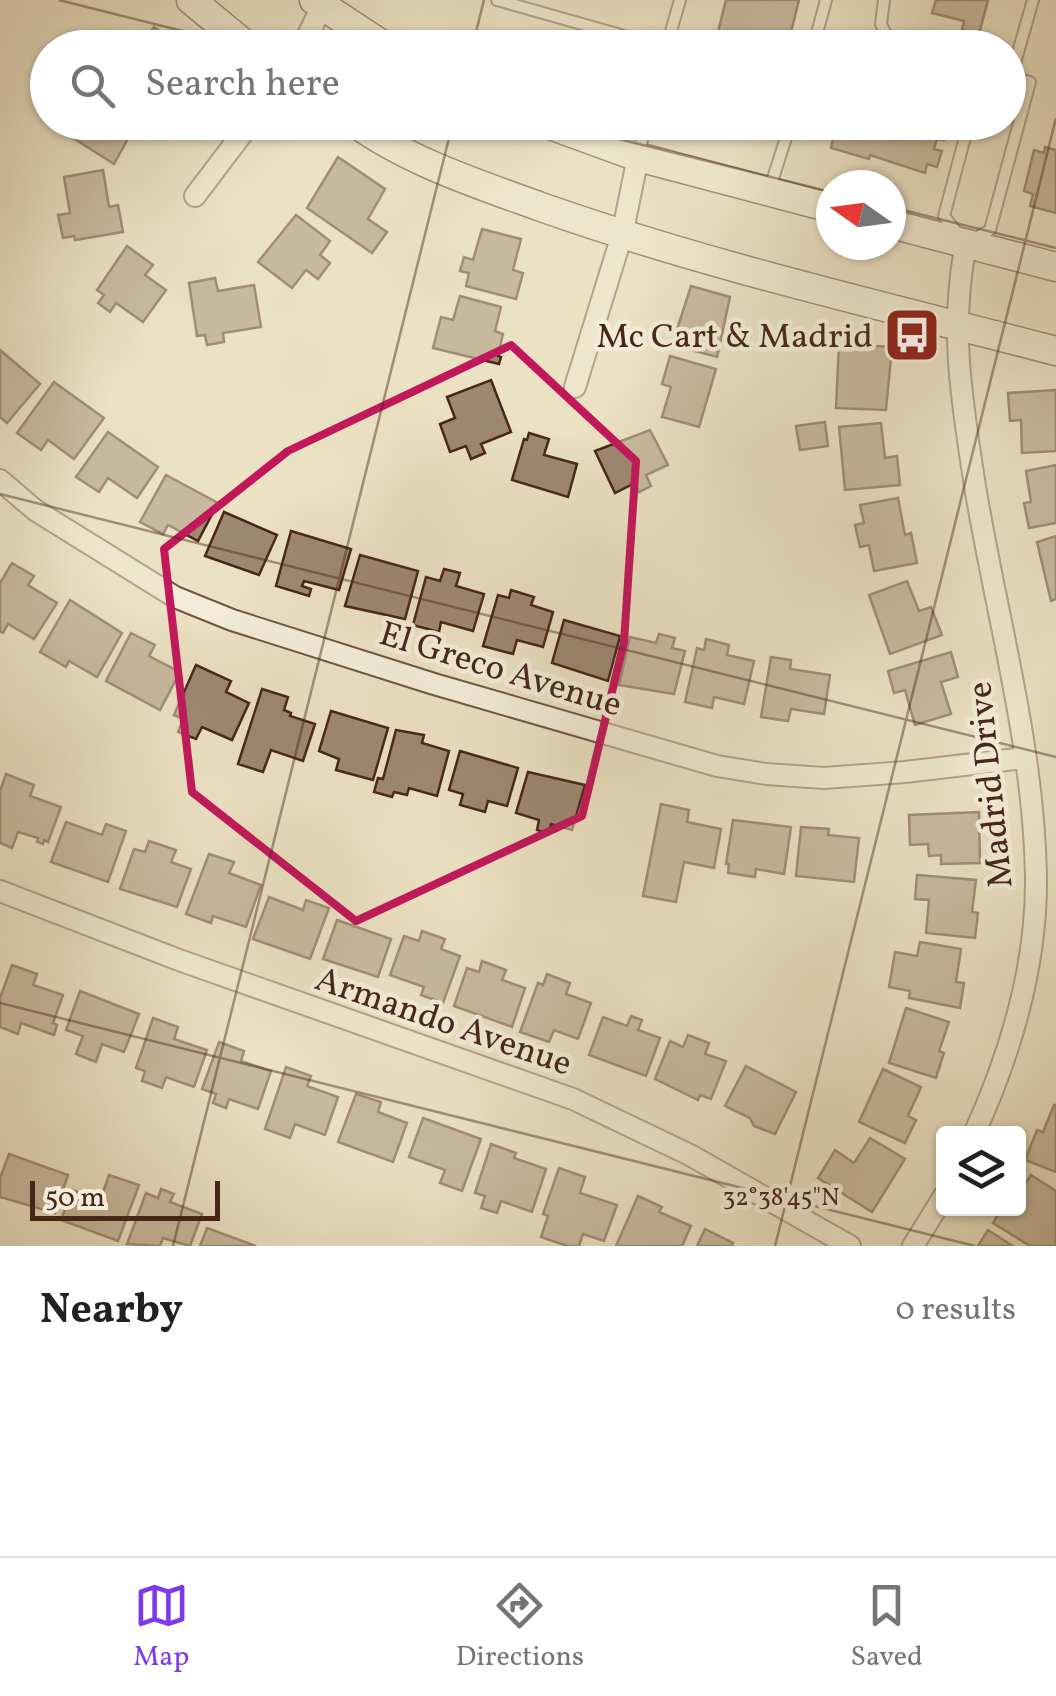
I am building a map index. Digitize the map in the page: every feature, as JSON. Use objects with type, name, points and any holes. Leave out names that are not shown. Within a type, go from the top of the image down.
[{"type":"main road","points":[[191,0],[227,30]]},
{"type":"main road","points":[[320,2],[360,30]]},
{"type":"main road","points":[[384,140],[460,176],[622,235],[1056,352]]},
{"type":"main road","points":[[591,140],[638,157],[816,204]]},
{"type":"main road","points":[[906,228],[1056,267]]},
{"type":"street","points":[[309,30],[320,2]]},
{"type":"street","points":[[195,196],[238,140]]},
{"type":"street","points":[[575,388],[622,235],[638,157]]},
{"type":"street","name":"Madrid Drive","points":[[966,244],[958,282],[956,325],[962,402],[989,574],[1021,720],[1036,878],[1030,956],[1016,1023],[996,1086],[978,1126]]},
{"type":"street","name":"El Greco Avenue","points":[[0,480],[35,510],[174,597],[232,620],[434,684],[717,766],[824,778],[1024,758]]},
{"type":"street","name":"Armando Avenue","points":[[0,891],[179,960],[573,1099],[690,1155],[850,1246]]},
{"type":"street","points":[[913,1246],[936,1209]]},
{"type":"lane","points":[[496,0],[608,30]]},
{"type":"lane","points":[[672,30],[680,0]]},
{"type":"lane","points":[[818,30],[826,0]]},
{"type":"lane","points":[[884,0],[884,30]]},
{"type":"lane","points":[[1024,30],[1033,0]]},
{"type":"lane","points":[[638,157],[642,140]]},
{"type":"lane","points":[[769,192],[785,140]]},
{"type":"lane","points":[[964,140],[944,216],[966,244],[990,230],[1014,140]]},
{"type":"highlighted area","points":[[511,345],[636,461],[624,642],[582,816],[356,921],[192,792],[164,549],[288,451]]},
{"type":"building","points":[[726,0],[799,0],[792,30],[718,30]]},
{"type":"building","points":[[936,0],[988,0],[980,30],[962,30],[964,21],[932,13]]},
{"type":"building","points":[[76,140],[127,140],[114,164]]},
{"type":"building","points":[[833,140],[937,140],[934,149],[942,151],[937,167],[927,164],[925,173],[870,155],[869,159],[831,148]]},
{"type":"building","points":[[1045,147],[1056,150],[1056,213],[1030,206],[1033,194],[1024,191],[1034,150],[1044,153]]},
{"type":"building","points":[[338,157],[385,189],[368,219],[387,232],[372,253],[307,208]]},
{"type":"building","points":[[103,170],[109,207],[118,205],[123,232],[75,240],[74,236],[63,238],[58,215],[70,213],[64,177]]},
{"type":"building","points":[[296,215],[330,241],[320,255],[330,263],[318,279],[306,270],[292,288],[258,262]]},
{"type":"building","points":[[482,229],[521,239],[513,270],[523,273],[516,299],[466,286],[469,273],[460,271],[464,257],[473,260]]},
{"type":"building","points":[[127,246],[153,265],[145,275],[166,290],[143,322],[116,303],[110,312],[98,303],[104,295],[97,290]]},
{"type":"building","points":[[215,278],[218,291],[254,285],[261,327],[223,333],[224,342],[207,345],[205,335],[197,336],[189,283]]},
{"type":"building","points":[[691,286],[730,297],[717,357],[672,345]]},
{"type":"building","points":[[460,296],[501,307],[495,331],[503,334],[499,364],[433,348],[441,317],[453,320]]},
{"type":"building","points":[[839,344],[892,347],[886,410],[836,408]]},
{"type":"building","points":[[0,350],[40,384],[7,423],[0,417]]},
{"type":"building","points":[[670,356],[716,369],[699,427],[662,417],[671,387],[662,384]]},
{"type":"building","points":[[491,380],[511,432],[481,444],[485,453],[471,459],[466,446],[450,452],[440,424],[455,418],[447,397]]},
{"type":"building","points":[[54,382],[104,418],[74,459],[48,440],[41,450],[17,433]]},
{"type":"building","points":[[1056,390],[1056,451],[1022,453],[1021,420],[1010,421],[1008,393]]},
{"type":"building","points":[[825,422],[828,446],[800,450],[796,426]]},
{"type":"building","points":[[881,423],[885,458],[897,456],[900,485],[845,490],[839,427]]},
{"type":"building","points":[[650,430],[668,465],[646,475],[651,486],[639,492],[635,483],[615,493],[595,451]]},
{"type":"building","points":[[108,432],[158,467],[137,498],[108,478],[99,492],[76,477]]},
{"type":"building","points":[[529,433],[549,439],[544,455],[577,464],[568,497],[512,480]]},
{"type":"building","points":[[1056,465],[1056,523],[1029,528],[1024,503],[1031,502],[1026,471]]},
{"type":"building","points":[[166,475],[218,503],[198,541],[168,525],[163,534],[140,522]]},
{"type":"building","points":[[898,498],[905,535],[911,533],[917,563],[874,571],[869,545],[860,547],[855,525],[864,523],[860,505]]},
{"type":"building","points":[[224,512],[277,535],[259,575],[205,556]]},
{"type":"building","points":[[291,531],[351,549],[339,590],[304,581],[302,586],[311,589],[309,596],[276,586]]},
{"type":"building","points":[[1056,536],[1056,599],[1051,601],[1037,542]]},
{"type":"building","points":[[360,555],[418,571],[405,619],[345,606]]},
{"type":"building","points":[[12,563],[34,576],[28,585],[57,603],[34,639],[8,624],[3,633],[0,631],[0,583]]},
{"type":"building","points":[[444,569],[460,573],[456,586],[484,594],[473,631],[441,622],[439,632],[413,625],[426,577],[440,581]]},
{"type":"building","points":[[907,581],[919,611],[931,607],[942,635],[890,654],[869,595]]},
{"type":"building","points":[[511,590],[534,597],[531,605],[553,612],[543,647],[517,640],[513,654],[483,646],[498,595],[509,598]]},
{"type":"building","points":[[70,600],[122,633],[97,677],[69,661],[66,667],[40,652]]},
{"type":"building","points":[[564,620],[620,636],[608,681],[552,663]]},
{"type":"building","points":[[131,633],[155,645],[149,656],[180,672],[160,710],[106,681]]},
{"type":"building","points":[[659,634],[675,638],[672,648],[685,651],[674,694],[619,685],[630,637],[656,643]]},
{"type":"building","points":[[706,639],[729,645],[727,655],[754,661],[744,704],[714,697],[712,708],[685,702],[697,648],[704,650]]},
{"type":"building","points":[[951,652],[958,677],[941,682],[951,714],[915,725],[905,690],[894,693],[888,671]]},
{"type":"building","points":[[771,657],[791,660],[790,669],[830,675],[824,714],[791,709],[788,721],[761,717]]},
{"type":"building","points":[[196,665],[231,681],[226,692],[249,703],[232,740],[202,727],[196,739],[178,732],[183,719],[174,715]]},
{"type":"building","points":[[262,689],[288,697],[284,710],[290,716],[315,724],[303,761],[271,750],[263,772],[238,764]]},
{"type":"building","points":[[331,711],[388,728],[373,780],[336,770],[339,759],[319,751]]},
{"type":"building","points":[[396,730],[424,735],[422,743],[449,751],[437,796],[409,788],[407,795],[394,792],[392,797],[374,792],[378,778],[383,779]]},
{"type":"building","points":[[460,751],[518,768],[507,806],[488,801],[485,812],[460,805],[463,794],[449,790]]},
{"type":"building","points":[[528,772],[585,785],[572,830],[551,824],[549,834],[537,830],[539,820],[516,813]]},
{"type":"building","points":[[6,774],[34,785],[30,796],[61,807],[48,842],[37,842],[38,838],[18,832],[12,848],[0,843],[0,791]]},
{"type":"building","points":[[661,804],[689,810],[687,822],[721,829],[714,868],[684,862],[676,902],[643,896]]},
{"type":"building","points":[[979,812],[980,863],[941,864],[941,855],[929,856],[928,844],[910,845],[909,815]]},
{"type":"building","points":[[733,820],[791,827],[784,874],[756,869],[755,877],[728,873]]},
{"type":"building","points":[[66,822],[102,835],[106,824],[126,831],[108,882],[51,862]]},
{"type":"building","points":[[801,827],[829,829],[828,835],[859,838],[854,882],[796,876]]},
{"type":"building","points":[[149,841],[176,850],[171,862],[191,869],[177,907],[120,889],[134,849],[145,852]]},
{"type":"building","points":[[209,854],[234,862],[229,873],[261,885],[246,927],[213,916],[211,923],[186,914]]},
{"type":"building","points":[[917,875],[976,880],[972,912],[978,913],[975,938],[926,933],[929,900],[915,899]]},
{"type":"building","points":[[269,897],[303,910],[306,900],[329,908],[310,959],[253,939]]},
{"type":"building","points":[[337,920],[391,939],[378,977],[323,959]]},
{"type":"building","points":[[422,931],[445,939],[441,949],[460,956],[443,1003],[421,995],[424,987],[390,975],[404,936],[419,941]]},
{"type":"building","points":[[920,942],[961,949],[956,982],[964,983],[960,1008],[909,998],[910,991],[889,987],[895,952],[917,956]]},
{"type":"building","points":[[482,961],[506,970],[502,980],[525,988],[512,1027],[454,1006],[467,968],[479,972]]},
{"type":"building","points":[[12,965],[37,974],[33,985],[63,995],[53,1023],[57,1025],[54,1035],[21,1023],[18,1034],[0,1027],[0,998]]},
{"type":"building","points":[[547,974],[570,983],[566,994],[591,1003],[578,1039],[554,1030],[549,1042],[520,1032],[538,983],[543,985]]},
{"type":"building","points":[[80,991],[139,1014],[124,1052],[102,1044],[96,1062],[76,1054],[83,1036],[66,1030]]},
{"type":"building","points":[[906,1008],[949,1022],[939,1051],[944,1053],[936,1078],[889,1063]]},
{"type":"building","points":[[631,1016],[642,1020],[638,1030],[660,1038],[646,1076],[589,1055],[603,1017],[627,1026]]},
{"type":"building","points":[[153,1018],[178,1027],[174,1039],[207,1050],[194,1087],[166,1077],[162,1088],[142,1081],[145,1071],[136,1068]]},
{"type":"building","points":[[688,1035],[709,1043],[705,1054],[726,1061],[711,1099],[700,1095],[698,1100],[655,1079],[670,1041],[683,1047]]},
{"type":"building","points":[[219,1042],[244,1051],[241,1061],[271,1071],[258,1109],[229,1099],[226,1108],[213,1103],[216,1094],[202,1089]]},
{"type":"building","points":[[746,1066],[796,1092],[775,1134],[754,1126],[750,1118],[725,1106]]},
{"type":"building","points":[[286,1067],[311,1076],[307,1086],[338,1097],[325,1135],[295,1124],[290,1138],[265,1129]]},
{"type":"building","points":[[883,1069],[921,1087],[908,1116],[916,1120],[905,1143],[859,1122]]},
{"type":"building","points":[[356,1094],[381,1102],[378,1112],[407,1123],[393,1162],[338,1142]]},
{"type":"building","points":[[1056,1105],[1056,1172],[1026,1160],[1037,1130],[1043,1132]]},
{"type":"building","points":[[423,1118],[481,1139],[462,1191],[440,1183],[445,1170],[409,1157]]},
{"type":"building","points":[[870,1138],[905,1159],[872,1212],[818,1178],[835,1150],[854,1163]]},
{"type":"building","points":[[491,1144],[516,1153],[514,1158],[546,1169],[532,1212],[501,1201],[497,1213],[481,1208],[485,1196],[475,1193]]},
{"type":"building","points":[[9,1154],[68,1175],[55,1213],[0,1197],[0,1178]]},
{"type":"building","points":[[559,1168],[585,1177],[580,1193],[617,1205],[604,1241],[583,1234],[579,1246],[567,1246],[541,1237],[548,1216],[543,1214]]},
{"type":"building","points":[[109,1175],[139,1185],[118,1241],[61,1220],[72,1190],[100,1201]]},
{"type":"building","points":[[1031,1175],[1056,1191],[1056,1246],[1030,1246],[993,1223],[997,1216],[1026,1216],[1026,1183]]},
{"type":"building","points":[[161,1189],[174,1194],[170,1202],[202,1214],[190,1246],[163,1238],[160,1246],[127,1244],[146,1193],[158,1198]]},
{"type":"building","points":[[638,1196],[662,1207],[659,1212],[691,1226],[682,1246],[616,1246]]},
{"type":"building","points":[[207,1228],[256,1246],[200,1246]]},
{"type":"building","points":[[705,1229],[733,1243],[732,1246],[697,1246]]},
{"type":"building","points":[[988,1230],[1013,1246],[978,1246]]},
{"type":"place","name":"Mc Cart & Madrid","points":[[912,335]]}]
